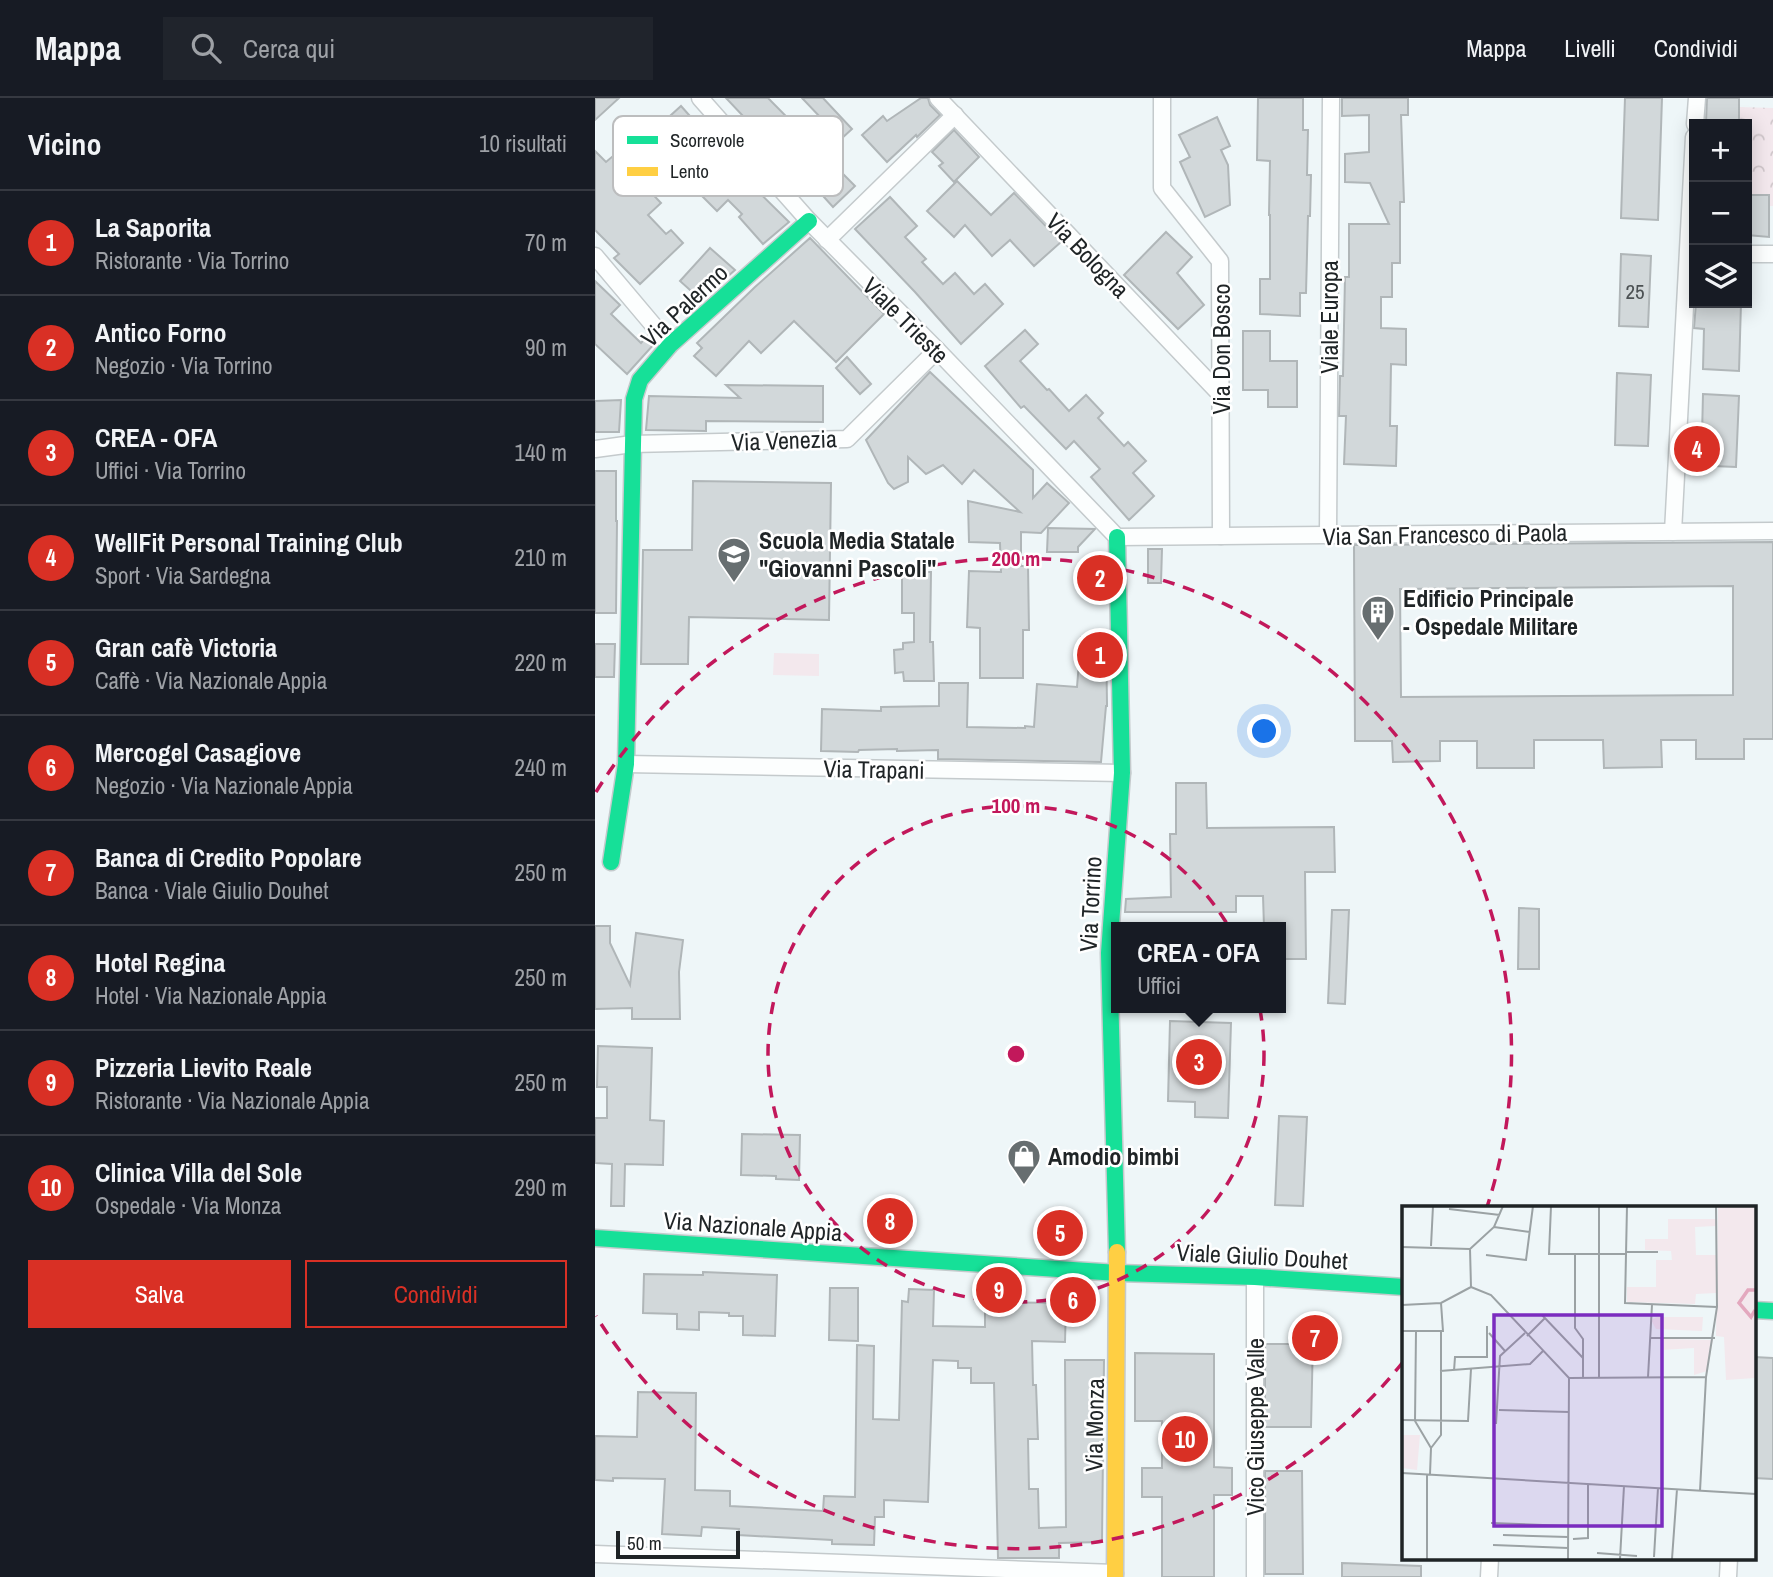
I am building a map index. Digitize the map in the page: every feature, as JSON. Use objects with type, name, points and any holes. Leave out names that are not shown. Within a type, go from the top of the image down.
[{"type":"street","name":"Viale Trieste","points":[[700,98],[716,116]]},
{"type":"street","name":"Via Bologna","points":[[939,98],[1221,395]]},
{"type":"street","name":"Via Don Bosco","points":[[1162,98],[1162,188],[1220,261],[1221,536]]},
{"type":"street","name":"Viale Europa","points":[[1328,535],[1331,98]]},
{"type":"street","points":[[1695,119],[1697,98]]},
{"type":"street","points":[[827,240],[955,115]]},
{"type":"street","points":[[1691,245],[1693,182]]},
{"type":"street","name":"Viale Trieste","points":[[787,196],[1117,537]]},
{"type":"street","name":"Via Palermo","points":[[611,862],[626,764],[632,444],[634,399],[639,380],[670,345],[809,221]]},
{"type":"street","points":[[1752,254],[1773,254]]},
{"type":"street","points":[[595,256],[670,345]]},
{"type":"street","points":[[1674,532],[1689,287]]},
{"type":"street","name":"Via Venezia","points":[[595,449],[632,444],[847,439],[937,350]]},
{"type":"street","name":"Via San Francesco di Paola","points":[[1117,537],[1773,531]]},
{"type":"street","name":"Via Torrino","points":[[1111,922],[1122,773],[1117,537]]},
{"type":"street","name":"Via Trapani","points":[[626,764],[1122,773]]},
{"type":"street","name":"Via Torrino","points":[[1111,925],[1109,953],[1118,1273]]},
{"type":"street","name":"Via Nazionale Appia","points":[[595,1238],[1118,1273]]},
{"type":"street","name":"Viale Giulio Douhet","points":[[1118,1273],[1255,1277],[1402,1287]]},
{"type":"street","name":"Via Monza","points":[[1115,1575],[1118,1273]]},
{"type":"street","name":"Vico Giuseppe Valle","points":[[1255,1277],[1255,1577]]},
{"type":"street","points":[[1755,1310],[1773,1311]]},
{"type":"street","points":[[595,1554],[1115,1575]]},
{"type":"green space","points":[[1739,107],[1773,108],[1773,206],[1769,206],[1769,195],[1752,195],[1752,119],[1739,119]]},
{"type":"green space","points":[[774,653],[819,654],[819,676],[773,675]]},
{"type":"building","points":[[595,98],[619,98],[595,120]]},
{"type":"building","points":[[726,98],[768,98],[786,116],[743,116]]},
{"type":"building","points":[[802,98],[823,98],[840,116],[819,116]]},
{"type":"building","points":[[921,98],[928,98],[930,105],[940,115],[887,162],[862,135],[883,116],[887,121]]},
{"type":"building","points":[[1258,98],[1303,98],[1303,130],[1308,130],[1307,175],[1311,175],[1306,293],[1300,293],[1300,316],[1260,314],[1260,279],[1270,279],[1270,161],[1257,160]]},
{"type":"building","points":[[1342,98],[1408,98],[1408,115],[1401,115],[1404,202],[1400,202],[1400,263],[1392,263],[1392,297],[1381,297],[1381,328],[1406,329],[1406,365],[1391,364],[1390,426],[1397,426],[1396,466],[1344,464],[1346,416],[1339,416],[1340,376],[1343,376],[1345,277],[1349,277],[1349,224],[1389,224],[1370,183],[1345,182],[1345,154],[1369,152],[1369,115],[1342,116]]},
{"type":"building","points":[[1625,98],[1662,98],[1658,220],[1621,218]]},
{"type":"building","points":[[1707,98],[1739,98],[1739,119],[1706,119]]},
{"type":"building","points":[[681,106],[690,116],[670,116]]},
{"type":"building","points":[[1217,117],[1230,146],[1221,150],[1228,165],[1230,205],[1205,217],[1180,162],[1190,157],[1179,135]]},
{"type":"building","points":[[843,119],[852,129],[843,137]]},
{"type":"building","points":[[954,130],[979,157],[954,182],[939,166],[943,163],[932,152]]},
{"type":"building","points":[[595,151],[606,162],[613,156],[613,196],[654,196],[661,203],[648,215],[666,234],[671,230],[683,243],[640,284],[614,258],[619,254],[595,230]]},
{"type":"building","points":[[843,174],[855,186],[833,207],[823,196],[843,196]]},
{"type":"building","points":[[957,181],[991,215],[1014,193],[1061,242],[1034,266],[1010,240],[992,256],[965,225],[954,237],[927,211]]},
{"type":"building","points":[[1752,195],[1769,195],[1769,237],[1752,235]]},
{"type":"building","points":[[702,196],[763,196],[789,222],[763,244],[739,217],[742,214],[728,200],[717,211]]},
{"type":"building","points":[[890,197],[917,226],[905,237],[926,259],[922,262],[943,284],[955,273],[974,294],[985,284],[1003,304],[961,344],[855,229]]},
{"type":"building","points":[[1166,232],[1192,257],[1177,273],[1204,305],[1178,329],[1124,275]]},
{"type":"building","points":[[810,238],[884,314],[836,362],[794,321],[761,353],[749,341],[716,376],[694,356],[702,348],[697,343]]},
{"type":"building","points":[[710,248],[735,270],[701,300],[680,281]]},
{"type":"building","points":[[1621,254],[1651,256],[1648,327],[1619,326]]},
{"type":"building","points":[[595,281],[620,305],[611,314],[641,343],[648,335],[655,343],[627,374],[595,344]]},
{"type":"building","points":[[1696,308],[1741,308],[1739,371],[1703,369],[1704,329],[1694,328]]},
{"type":"building","points":[[1025,330],[1038,344],[1020,361],[1069,411],[1086,395],[1103,413],[1098,418],[1124,446],[1128,442],[1146,461],[1133,473],[1154,496],[1129,520],[1091,477],[1100,469],[1074,441],[1066,449],[1024,406],[1021,408],[985,366]]},
{"type":"building","points":[[1243,331],[1270,331],[1270,361],[1297,361],[1297,407],[1268,407],[1268,390],[1243,390]]},
{"type":"building","points":[[847,357],[871,384],[860,394],[836,368]]},
{"type":"building","points":[[930,372],[1033,470],[1033,498],[1047,483],[1069,503],[1041,533],[1021,532],[1021,566],[1028,566],[1029,630],[1023,630],[1023,678],[980,678],[980,628],[967,627],[969,571],[1001,572],[1000,543],[969,542],[968,501],[1020,512],[974,470],[962,484],[943,465],[926,474],[908,457],[908,482],[894,489],[888,483],[866,440]]},
{"type":"building","points":[[1617,373],[1651,375],[1648,446],[1615,445]]},
{"type":"building","points":[[726,385],[823,386],[823,422],[706,421],[706,431],[646,430],[649,396],[740,398]]},
{"type":"building","points":[[1703,394],[1739,396],[1736,467],[1688,465],[1689,436],[1702,436]]},
{"type":"building","points":[[621,400],[619,432],[595,432],[595,401]]},
{"type":"building","points":[[595,471],[616,471],[616,613],[595,613]]},
{"type":"building","name":"Scuola Media Statale \"Giovanni Pascoli\"","points":[[693,481],[831,483],[829,620],[689,617],[688,664],[641,664],[643,550],[692,550]]},
{"type":"building","points":[[1048,528],[1095,529],[1078,547],[1078,552],[1047,552]]},
{"type":"building","name":"Edificio Principale - Ospedale Militare","points":[[1773,542],[1773,739],[1744,739],[1744,759],[1696,759],[1696,740],[1661,740],[1662,767],[1604,768],[1603,740],[1534,740],[1534,768],[1477,768],[1477,741],[1440,741],[1440,761],[1393,762],[1392,741],[1355,741],[1354,545]],"holes":[[[1733,586],[1733,695],[1401,697],[1400,589]]]},
{"type":"building","points":[[1148,549],[1162,549],[1161,583],[1148,583]]},
{"type":"building","points":[[902,572],[931,572],[930,642],[933,642],[934,681],[904,681],[903,672],[895,673],[894,650],[903,649],[903,643],[914,642],[914,613],[902,613]]},
{"type":"building","points":[[1081,637],[1106,639],[1107,706],[1101,762],[938,759],[938,750],[821,751],[822,709],[881,711],[881,707],[939,706],[939,683],[968,683],[967,727],[1034,727],[1037,684],[1077,687]]},
{"type":"building","points":[[595,644],[615,644],[614,677],[595,677]]},
{"type":"building","points":[[1176,783],[1206,783],[1207,828],[1334,827],[1335,872],[1305,872],[1306,959],[1286,959],[1286,922],[1264,922],[1263,896],[1236,896],[1236,912],[1125,912],[1126,899],[1171,897],[1170,834],[1176,834]]},
{"type":"building","points":[[1519,908],[1539,909],[1539,969],[1518,969]]},
{"type":"building","points":[[1332,910],[1349,910],[1345,1004],[1328,1003]]},
{"type":"building","points":[[595,926],[610,926],[610,943],[630,985],[636,933],[683,940],[679,972],[680,1019],[632,1019],[632,1008],[595,1009]]},
{"type":"building","points":[[1170,1021],[1231,1023],[1228,1118],[1195,1117],[1195,1102],[1168,1101]]},
{"type":"building","points":[[598,1046],[652,1048],[650,1120],[664,1121],[663,1165],[625,1164],[624,1206],[611,1206],[612,1164],[595,1163],[595,1118],[607,1118],[607,1087],[597,1087]]},
{"type":"building","points":[[1279,1116],[1307,1117],[1303,1206],[1275,1205]]},
{"type":"building","points":[[742,1134],[800,1135],[799,1180],[741,1175]]},
{"type":"building","points":[[703,1272],[777,1275],[775,1336],[743,1335],[743,1316],[729,1316],[729,1313],[699,1312],[699,1330],[677,1329],[677,1314],[643,1313],[644,1274],[703,1275]]},
{"type":"building","points":[[830,1288],[858,1288],[858,1341],[829,1340]]},
{"type":"building","points":[[909,1289],[934,1290],[933,1326],[985,1327],[985,1302],[1066,1303],[1065,1342],[1032,1341],[1038,1439],[1028,1439],[1029,1489],[1038,1489],[1039,1528],[1066,1527],[1065,1360],[1104,1360],[1102,1542],[1059,1543],[1059,1558],[998,1558],[994,1383],[971,1383],[971,1368],[958,1368],[958,1361],[933,1360],[928,1502],[884,1500],[884,1517],[875,1517],[874,1545],[738,1535],[739,1529],[702,1527],[701,1536],[662,1534],[665,1479],[595,1480],[595,1436],[637,1437],[638,1392],[696,1393],[695,1490],[730,1491],[730,1506],[823,1511],[824,1496],[855,1497],[857,1345],[874,1346],[873,1419],[899,1420],[902,1301],[908,1302]]},
{"type":"building","points":[[1299,1337],[1313,1338],[1311,1427],[1265,1427],[1265,1344],[1299,1344]]},
{"type":"building","points":[[1135,1353],[1214,1354],[1214,1467],[1232,1468],[1232,1495],[1214,1495],[1214,1577],[1162,1577],[1162,1497],[1142,1497],[1142,1468],[1162,1468],[1162,1421],[1135,1421]]},
{"type":"building","points":[[1755,1357],[1773,1358],[1773,1479],[1755,1478]]},
{"type":"building","points":[[1265,1471],[1302,1471],[1303,1574],[1265,1574]]},
{"type":"building","points":[[1342,1563],[1421,1566],[1421,1577],[1342,1577]]},
{"type":"traffic: fast","points":[[611,862],[626,764],[634,399],[640,380],[670,345],[809,221]]},
{"type":"traffic: fast","points":[[1111,922],[1122,773],[1117,537]]},
{"type":"traffic: fast","points":[[1111,925],[1109,953],[1117,1252]]},
{"type":"traffic: fast","points":[[595,1238],[1118,1273],[1255,1277],[1402,1287]]},
{"type":"traffic: fast","points":[[1755,1310],[1773,1311]]},
{"type":"traffic: slow","points":[[1115,1577],[1117,1252]]},
{"type":"place","name":"WellFit Personal Training Club","points":[[1697,449]]},
{"type":"place","name":"Antico Forno","points":[[1100,578]]},
{"type":"place","name":"Scuola Media Statale \"Giovanni Pascoli\"","points":[[734,584]]},
{"type":"place","name":"Edificio Principale - Ospedale Militare","points":[[1378,642]]},
{"type":"place","name":"La Saporita","points":[[1100,655]]},
{"type":"place","name":"CREA - OFA","points":[[1199,1062]]},
{"type":"place","name":"Amodio bimbi","points":[[1024,1186]]},
{"type":"place","name":"Hotel Regina","points":[[890,1221]]},
{"type":"place","name":"Gran cafè Victoria","points":[[1060,1233]]},
{"type":"place","name":"Pizzeria Lievito Reale","points":[[999,1290]]},
{"type":"place","name":"Mercogel Casagiove","points":[[1073,1300]]},
{"type":"place","name":"Banca di Credito Popolare","points":[[1315,1338]]},
{"type":"place","name":"Clinica Villa del Sole","points":[[1185,1439]]}]
